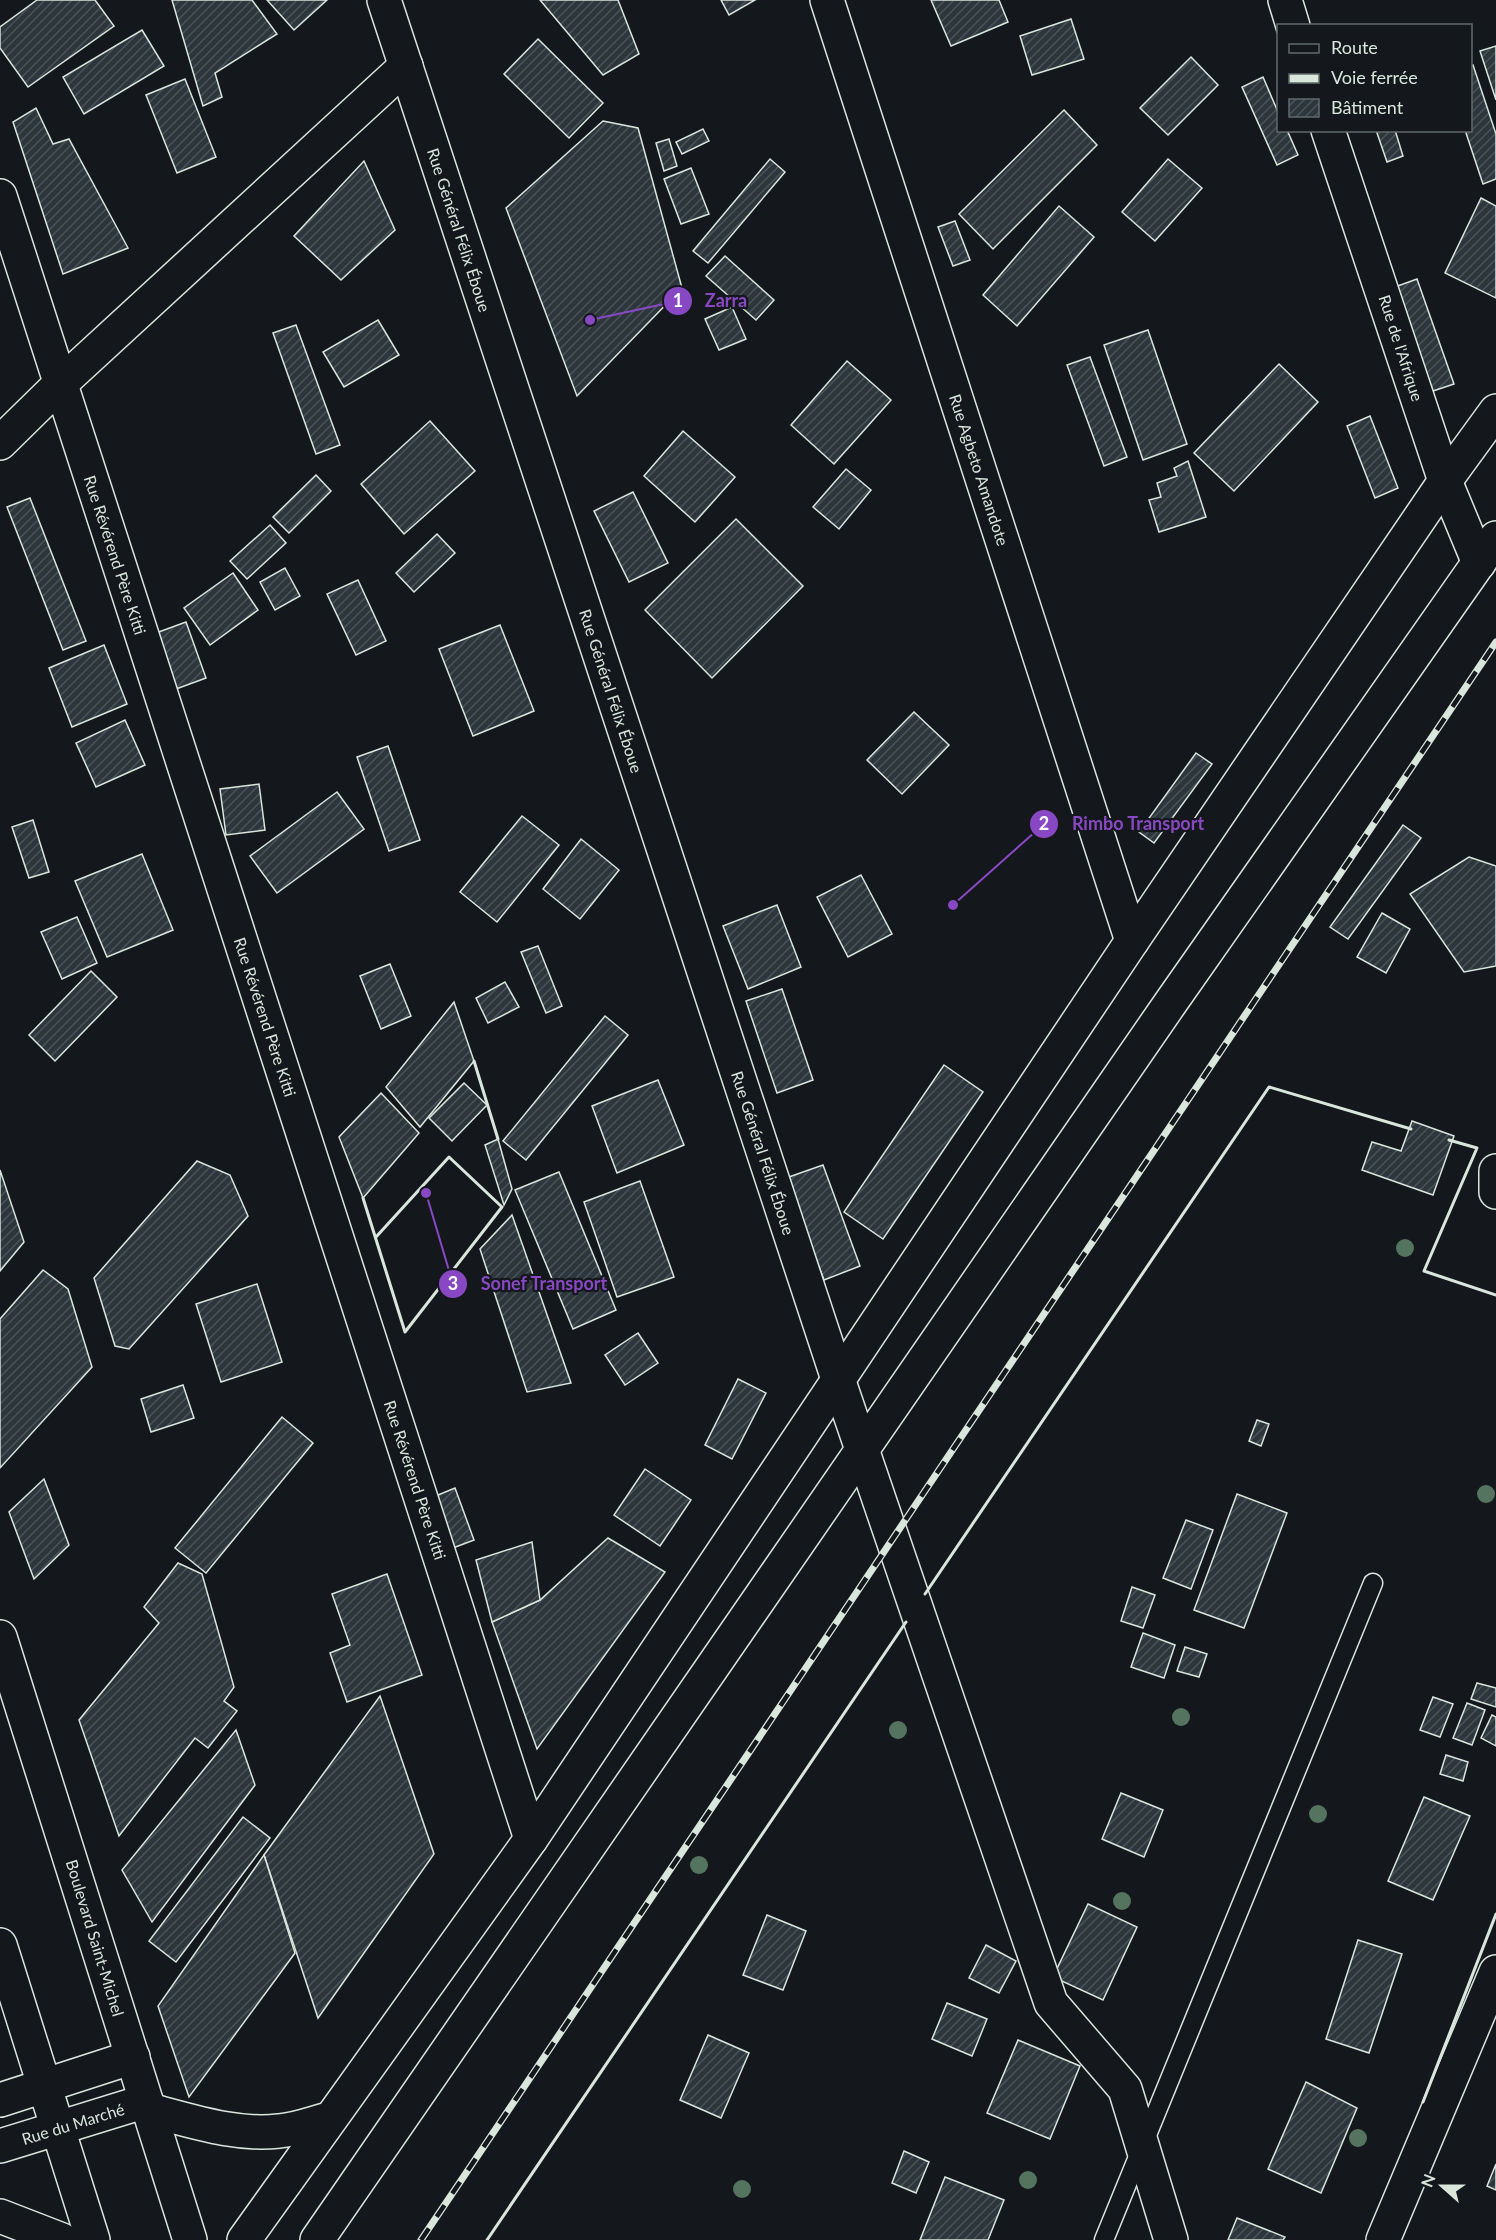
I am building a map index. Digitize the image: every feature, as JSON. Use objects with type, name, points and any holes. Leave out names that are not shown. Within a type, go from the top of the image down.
[{"type":"street","name":"Rue Général Félix Éboue","points":[[384,0],[839,1382],[1051,2003],[1125,2089],[1171,2240]]},
{"type":"street","name":"Rue Agbeto Amandote","points":[[827,0],[1132,941]]},
{"type":"street","points":[[1285,0],[1292,24]]},
{"type":"street","points":[[0,443],[59,385],[405,66]]},
{"type":"street","name":"Rue de l'Afrique","points":[[1329,132],[1445,481],[1487,550]]},
{"type":"street","name":"Rue Révérend Père Kitti","points":[[0,196],[59,385],[531,1839]]},
{"type":"street","points":[[244,2240],[531,1839],[1132,941],[1445,481],[1496,411]]},
{"type":"street","points":[[317,2240],[1169,1005],[1487,550]]},
{"type":"street","points":[[1496,1171],[1496,1192]]},
{"type":"street","name":"Boulevard Saint-Michel","points":[[0,1637],[190,2240]]},
{"type":"street","points":[[0,1945],[93,2240]]},
{"type":"street","points":[[1383,2240],[1496,1972]]},
{"type":"street","points":[[0,2100],[132,2057]]},
{"type":"street","points":[[148,2106],[212,2126],[246,2132],[280,2131],[330,2119]]},
{"type":"street","name":"Rue du Marché","points":[[0,2146],[148,2106]]},
{"type":"street","points":[[0,2216],[62,2240]]},
{"type":"lane","points":[[1104,2240],[1373,1583]]},
{"type":"building","points":[[37,0],[95,0],[114,26],[28,87],[0,48],[0,27]]},
{"type":"building","points":[[172,0],[252,0],[277,34],[215,73],[222,97],[203,106]]},
{"type":"building","points":[[267,0],[327,0],[294,30]]},
{"type":"building","points":[[540,0],[618,0],[639,54],[603,75]]},
{"type":"building","points":[[721,0],[755,0],[729,15]]},
{"type":"building","points":[[931,0],[999,0],[1008,22],[951,46]]},
{"type":"building","points":[[1071,19],[1084,59],[1032,75],[1020,36]]},
{"type":"building","points":[[142,30],[164,66],[84,114],[63,77]]},
{"type":"building","points":[[538,39],[603,103],[569,138],[504,74]]},
{"type":"building","points":[[1496,46],[1496,100],[1480,51]]},
{"type":"building","points":[[1191,57],[1218,85],[1168,135],[1140,108]]},
{"type":"building","points":[[1472,65],[1496,134],[1496,179],[1483,184],[1466,132],[1472,132]]},
{"type":"building","points":[[1263,77],[1277,110],[1277,132],[1288,132],[1298,155],[1277,165],[1242,87]]},
{"type":"building","points":[[185,79],[216,157],[177,173],[146,95]]},
{"type":"building","points":[[36,108],[53,144],[69,139],[128,248],[63,274],[13,122]]},
{"type":"building","points":[[1064,110],[1097,145],[993,249],[959,214]]},
{"type":"building","points":[[603,121],[638,128],[682,288],[577,396],[506,208]]},
{"type":"building","points":[[703,129],[709,141],[682,154],[676,142]]},
{"type":"building","points":[[1377,132],[1396,132],[1403,156],[1387,162]]},
{"type":"building","points":[[669,139],[677,166],[664,171],[656,143]]},
{"type":"building","points":[[770,159],[785,172],[708,263],[693,251]]},
{"type":"building","points":[[1168,159],[1202,188],[1155,241],[1122,212]]},
{"type":"building","points":[[364,161],[395,230],[341,280],[294,236]]},
{"type":"building","points":[[691,168],[709,214],[681,224],[664,179]]},
{"type":"building","points":[[1481,198],[1496,206],[1496,298],[1445,273]]},
{"type":"building","points":[[1059,206],[1094,237],[1017,326],[983,295]]},
{"type":"building","points":[[955,221],[970,260],[953,266],[938,227]]},
{"type":"building","points":[[725,256],[774,300],[756,320],[706,276]]},
{"type":"building","points":[[1417,279],[1454,384],[1433,391],[1395,287]]},
{"type":"building","points":[[732,307],[746,339],[719,350],[705,319]]},
{"type":"building","points":[[378,320],[399,355],[344,387],[323,352]]},
{"type":"building","points":[[296,325],[340,445],[316,454],[273,333]]},
{"type":"building","points":[[1148,330],[1187,444],[1143,460],[1104,345]]},
{"type":"building","points":[[1090,357],[1127,457],[1104,466],[1067,365]]},
{"type":"building","points":[[847,361],[891,400],[834,464],[791,425]]},
{"type":"building","points":[[1279,364],[1318,402],[1234,491],[1194,453]]},
{"type":"building","points":[[1370,416],[1398,488],[1375,498],[1347,426]]},
{"type":"building","points":[[430,421],[475,471],[404,534],[361,484]]},
{"type":"building","points":[[683,431],[735,477],[695,522],[644,476]]},
{"type":"building","points":[[1188,461],[1206,517],[1159,532],[1149,500],[1161,497],[1157,483],[1177,476],[1174,468]]},
{"type":"building","points":[[846,469],[871,490],[839,529],[813,507]]},
{"type":"building","points":[[316,475],[331,491],[289,533],[273,517]]},
{"type":"building","points":[[633,492],[668,563],[629,582],[594,511]]},
{"type":"building","points":[[30,498],[86,641],[63,650],[7,507]]},
{"type":"building","points":[[736,519],[803,586],[712,678],[645,610]]},
{"type":"building","points":[[270,525],[286,543],[247,579],[230,561]]},
{"type":"building","points":[[437,534],[455,553],[414,592],[396,573]]},
{"type":"building","points":[[285,568],[300,596],[275,610],[260,582]]},
{"type":"building","points":[[233,573],[258,610],[210,645],[184,608]]},
{"type":"building","points":[[358,580],[386,641],[356,655],[327,594]]},
{"type":"building","points":[[186,622],[206,678],[176,689],[156,633]]},
{"type":"building","points":[[500,625],[534,711],[473,736],[439,649]]},
{"type":"building","points":[[104,645],[127,704],[72,727],[49,668]]},
{"type":"building","points":[[914,712],[949,745],[902,794],[867,760]]},
{"type":"building","points":[[125,720],[145,765],[96,787],[76,743]]},
{"type":"building","points":[[388,746],[420,840],[389,851],[357,757]]},
{"type":"building","points":[[1196,753],[1212,764],[1154,843],[1139,832]]},
{"type":"building","points":[[259,784],[265,830],[226,835],[220,789]]},
{"type":"building","points":[[337,792],[364,829],[277,893],[250,856]]},
{"type":"building","points":[[522,816],[559,845],[497,922],[460,892]]},
{"type":"building","points":[[33,820],[49,872],[29,878],[12,827]]},
{"type":"building","points":[[1403,825],[1421,838],[1348,939],[1330,927]]},
{"type":"building","points":[[581,839],[619,870],[580,919],[543,889]]},
{"type":"building","points":[[142,854],[173,930],[107,957],[75,881]]},
{"type":"building","points":[[1469,857],[1496,866],[1496,966],[1464,972],[1410,894]]},
{"type":"building","points":[[861,875],[892,934],[848,957],[817,897]]},
{"type":"building","points":[[777,905],[801,967],[748,989],[723,926]]},
{"type":"building","points":[[1382,913],[1410,929],[1386,973],[1357,957]]},
{"type":"building","points":[[77,917],[97,963],[62,979],[41,932]]},
{"type":"building","points":[[538,946],[562,1006],[546,1013],[521,952]]},
{"type":"building","points":[[390,964],[411,1016],[381,1029],[360,976]]},
{"type":"building","points":[[91,971],[117,997],[55,1061],[29,1035]]},
{"type":"building","points":[[505,982],[519,1007],[488,1023],[476,998]]},
{"type":"building","points":[[782,989],[813,1080],[777,1093],[746,1001]]},
{"type":"building","points":[[454,1002],[474,1061],[420,1127],[386,1087]]},
{"type":"building","points":[[605,1016],[628,1035],[526,1160],[503,1141]]},
{"type":"building","points":[[944,1065],[983,1092],[883,1239],[844,1212]]},
{"type":"building","points":[[658,1080],[684,1145],[617,1173],[592,1106]]},
{"type":"building","points":[[464,1083],[487,1105],[452,1141],[429,1118]]},
{"type":"building","points":[[381,1093],[419,1133],[363,1198],[339,1137]]},
{"type":"building","points":[[1412,1121],[1454,1136],[1433,1195],[1362,1170],[1372,1142],[1401,1151]]},
{"type":"building","points":[[498,1139],[512,1189],[504,1205],[485,1145]]},
{"type":"building","points":[[197,1161],[230,1175],[248,1216],[129,1349],[115,1346],[94,1278]]},
{"type":"building","points":[[823,1165],[860,1266],[824,1280],[786,1178]]},
{"type":"building","points":[[0,1170],[24,1242],[0,1271]]},
{"type":"building","points":[[559,1172],[616,1310],[573,1329],[515,1190]]},
{"type":"building","points":[[640,1181],[674,1277],[617,1297],[584,1202]]},
{"type":"building","points":[[512,1215],[571,1383],[527,1392],[480,1249]]},
{"type":"building","points":[[43,1270],[68,1289],[92,1367],[0,1468],[0,1319]]},
{"type":"building","points":[[257,1284],[282,1362],[221,1382],[196,1304]]},
{"type":"building","points":[[638,1333],[658,1363],[625,1385],[605,1355]]},
{"type":"building","points":[[738,1379],[766,1393],[732,1459],[705,1445]]},
{"type":"building","points":[[183,1385],[194,1418],[151,1432],[141,1399]]},
{"type":"building","points":[[282,1417],[313,1443],[206,1573],[175,1548]]},
{"type":"building","points":[[1257,1420],[1269,1424],[1261,1446],[1249,1441]]},
{"type":"building","points":[[645,1469],[691,1500],[660,1546],[614,1515]]},
{"type":"building","points":[[44,1479],[69,1545],[34,1579],[9,1512]]},
{"type":"building","points":[[455,1488],[474,1540],[445,1551],[426,1500]]},
{"type":"building","points":[[1237,1494],[1287,1513],[1244,1628],[1194,1610]]},
{"type":"building","points":[[1186,1520],[1213,1530],[1191,1589],[1163,1578]]},
{"type":"building","points":[[608,1538],[665,1572],[537,1749],[492,1622],[540,1600]]},
{"type":"building","points":[[532,1542],[540,1600],[492,1622],[476,1560]]},
{"type":"building","points":[[178,1563],[202,1574],[234,1687],[224,1701],[237,1711],[208,1748],[195,1738],[119,1836],[79,1720],[159,1623],[144,1607]]},
{"type":"building","points":[[387,1574],[422,1675],[347,1702],[330,1653],[350,1645],[332,1594]]},
{"type":"building","points":[[1132,1587],[1155,1595],[1143,1628],[1121,1621]]},
{"type":"building","points":[[1143,1633],[1175,1645],[1164,1678],[1131,1667]]},
{"type":"building","points":[[1185,1647],[1207,1654],[1199,1677],[1177,1671]]},
{"type":"building","points":[[1477,1683],[1496,1688],[1496,1707],[1471,1699]]},
{"type":"building","points":[[380,1696],[434,1854],[318,2018],[264,1855]]},
{"type":"building","points":[[1433,1697],[1453,1704],[1440,1737],[1420,1730]]},
{"type":"building","points":[[1467,1703],[1485,1710],[1472,1745],[1453,1738]]},
{"type":"building","points":[[1492,1715],[1496,1717],[1496,1746],[1481,1738]]},
{"type":"building","points":[[236,1730],[255,1785],[152,1922],[122,1870]]},
{"type":"building","points":[[1446,1755],[1468,1762],[1463,1781],[1440,1774]]},
{"type":"building","points":[[1121,1793],[1163,1810],[1144,1857],[1102,1839]]},
{"type":"building","points":[[1424,1797],[1470,1816],[1433,1900],[1388,1881]]},
{"type":"building","points":[[243,1817],[270,1838],[176,1962],[149,1941]]},
{"type":"building","points":[[264,1855],[295,1953],[189,2097],[158,2006]]},
{"type":"building","points":[[1088,1904],[1137,1927],[1103,2000],[1053,1977]]},
{"type":"building","points":[[767,1915],[806,1931],[783,1990],[743,1975]]},
{"type":"building","points":[[1358,1940],[1402,1954],[1369,2053],[1326,2039]]},
{"type":"building","points":[[986,1945],[1016,1961],[999,1993],[969,1978]]},
{"type":"building","points":[[947,2003],[987,2019],[972,2056],[932,2039]]},
{"type":"building","points":[[708,2035],[749,2053],[721,2118],[680,2100]]},
{"type":"building","points":[[1018,2040],[1080,2066],[1050,2139],[987,2113]]},
{"type":"building","points":[[1306,2082],[1357,2108],[1321,2193],[1268,2169]]},
{"type":"building","points":[[904,2151],[929,2162],[916,2193],[892,2183]]},
{"type":"building","points":[[1496,2164],[1496,2190],[1487,2186]]},
{"type":"building","points":[[945,2177],[1004,2200],[988,2240],[920,2240]]},
{"type":"building","points":[[1237,2218],[1285,2237],[1283,2240],[1228,2240]]},
{"type":"railway","points":[[421,2240],[1496,642]]},
{"type":"wall","points":[[474,1061],[498,1139]]},
{"type":"wall","points":[[925,1594],[1269,1087],[1411,1129]]},
{"type":"wall","points":[[1449,1140],[1477,1148],[1424,1271],[1496,1295]]},
{"type":"wall","points":[[363,1198],[405,1332],[502,1207],[449,1157],[376,1237]]},
{"type":"wall","points":[[487,2240],[906,1622]]},
{"type":"wall","points":[[1423,2102],[1496,1914]]},
{"type":"place","name":"Zarra","points":[[590,320]]},
{"type":"place","name":"Rimbo Transport","points":[[953,905]]},
{"type":"place","name":"Sonef Transport","points":[[426,1193]]}]
